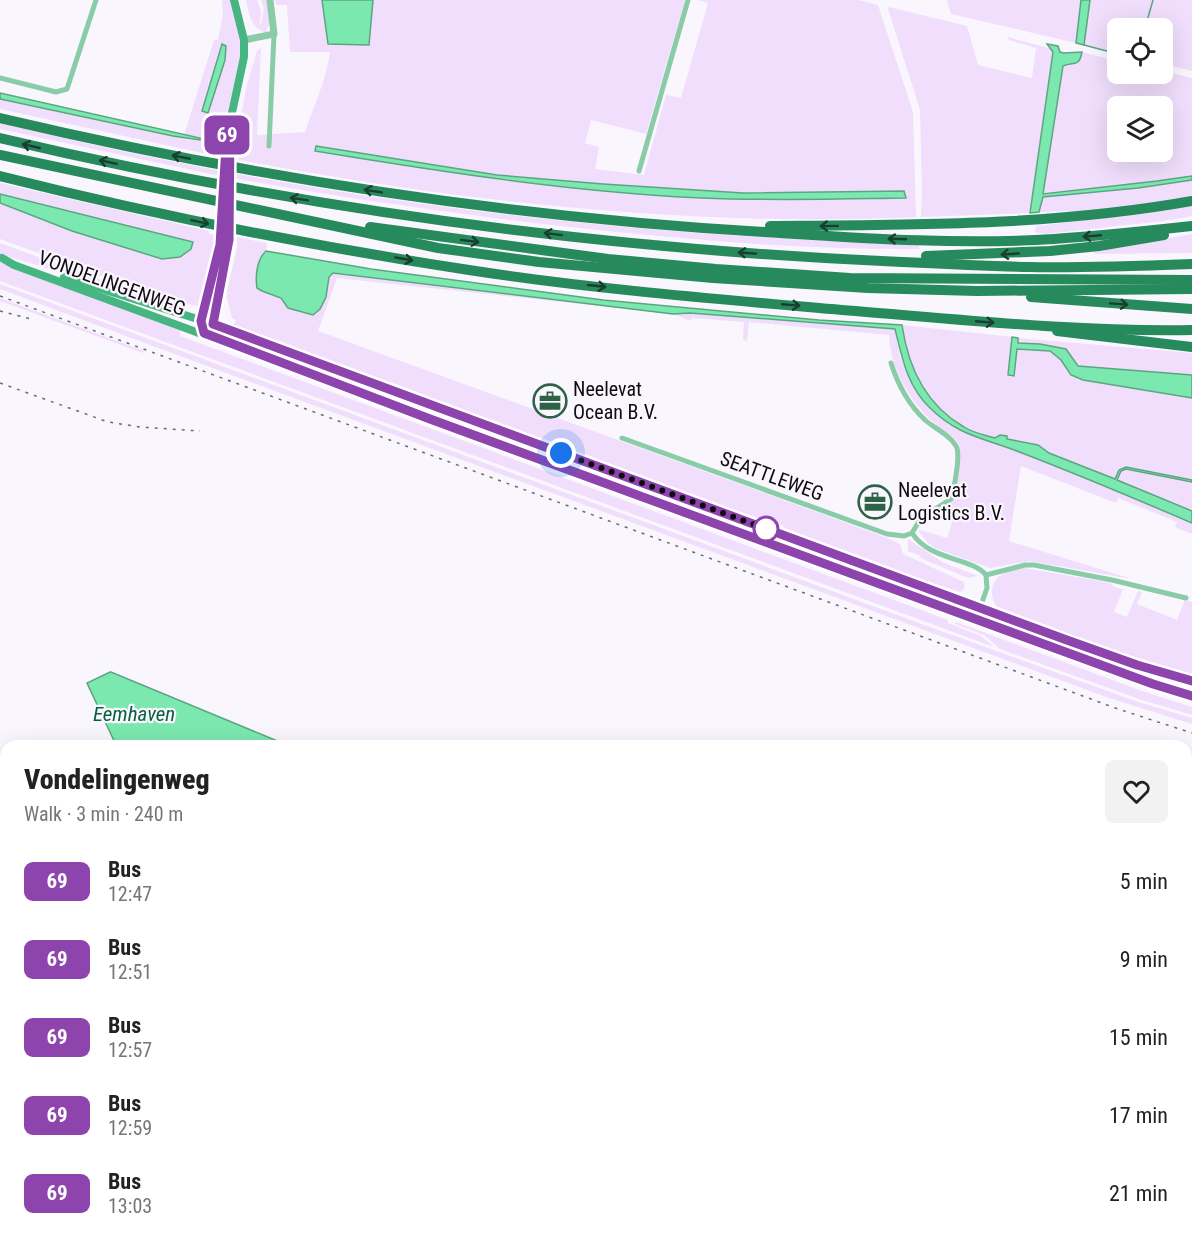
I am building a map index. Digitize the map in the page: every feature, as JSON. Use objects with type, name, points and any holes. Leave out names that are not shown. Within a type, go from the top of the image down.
[{"type":"highway","points":[[0,118],[163,154],[418,198],[676,227],[838,237],[963,240],[1052,239],[1192,227]]},
{"type":"highway","points":[[0,138],[188,179],[303,200],[593,239],[806,258],[1031,267],[1192,264]]},
{"type":"highway","points":[[0,155],[438,248],[539,262],[713,278],[868,288],[977,291],[1192,289]]},
{"type":"highway","points":[[0,176],[173,217],[276,238],[471,270],[687,295],[1020,325],[1135,331],[1192,330]]},
{"type":"highway","points":[[676,227],[993,222],[1090,216],[1192,201]]},
{"type":"highway","points":[[267,212],[561,253],[716,269],[850,278],[1192,280]]},
{"type":"highway","points":[[806,258],[961,256],[1050,251],[1158,237],[1192,227]]},
{"type":"highway","points":[[977,291],[1192,309]]},
{"type":"highway","points":[[1020,325],[1071,334],[1192,347]]},
{"type":"main road","points":[[204,333],[201,321],[224,245],[222,232],[230,125],[240,83],[244,40],[234,0]]},
{"type":"main road","points":[[204,333],[213,324],[224,245],[228,146]]},
{"type":"main road","name":"VONDELINGENWEG","points":[[1,258],[213,324],[980,608],[1137,665],[1192,680]]},
{"type":"main road","name":"VONDELINGENWEG","points":[[1,258],[14,265],[204,333],[441,423],[1153,684],[1192,696]]},
{"type":"main road","points":[[187,316],[198,312],[205,304]]},
{"type":"street","points":[[0,78],[56,92],[67,89],[96,0]]},
{"type":"street","points":[[269,146],[274,34],[270,0]]},
{"type":"street","points":[[639,171],[688,0]]},
{"type":"street","points":[[244,40],[274,34]]},
{"type":"street","points":[[891,363],[907,399],[923,418],[953,441],[958,455],[951,499],[921,518],[912,532],[921,543],[935,552],[978,569],[986,575],[987,588],[976,619]]},
{"type":"street","name":"SEATTLEWEG","points":[[622,438],[887,534],[904,536],[912,532]]},
{"type":"street","points":[[986,575],[1025,565],[1034,565],[1112,580],[1186,598]]},
{"type":"shaded area","points":[[222,0],[230,0],[241,37],[241,54],[225,123],[221,157],[0,109],[0,99],[200,140],[199,137],[184,135],[214,40],[218,40],[223,13]],"holes":[[[221,46],[226,46],[225,60],[207,113],[202,111]]]},
{"type":"shaded area","points":[[246,0],[257,0],[261,12],[261,25],[264,8],[261,0],[268,0],[270,21],[266,33],[254,24]]},
{"type":"shaded area","points":[[275,0],[322,0],[328,44],[368,45],[373,0],[685,0],[646,134],[591,120],[585,143],[599,147],[595,169],[644,175],[666,95],[681,98],[708,3],[698,0],[858,0],[878,5],[913,112],[916,217],[746,218],[576,208],[407,188],[239,160],[239,143],[236,140],[247,85],[257,51],[261,48],[257,135],[305,132],[328,63],[330,52],[290,52],[287,5],[276,5]],"holes":[[[316,147],[497,175],[743,193],[904,191],[906,198],[752,199],[604,190],[507,180],[411,166],[316,151]]]},
{"type":"shaded area","points":[[947,0],[1081,0],[1076,43],[951,14]]},
{"type":"shaded area","points":[[1090,0],[1192,0],[1192,71],[1173,66],[1173,18],[1107,18],[1107,51],[1084,45]]},
{"type":"shaded area","points":[[889,7],[967,26],[978,65],[1032,78],[1036,48],[1009,40],[1008,37],[1052,49],[1030,213],[921,217],[920,110]]},
{"type":"shaded area","points":[[1082,52],[1107,58],[1107,84],[1173,84],[1173,73],[1192,78],[1192,176],[1043,194],[1063,65],[1080,60]]},
{"type":"shaded area","points":[[0,123],[227,172],[342,192],[456,208],[572,222],[687,232],[803,240],[919,244],[919,249],[784,246],[695,239],[561,226],[425,209],[335,196],[201,172],[0,129]]},
{"type":"shaded area","points":[[1192,180],[1192,196],[1104,210],[1039,212],[1042,197],[1138,188]]},
{"type":"shaded area","points":[[0,183],[209,231],[209,234],[217,235],[200,304],[198,306],[158,297],[0,239],[0,203],[72,231],[162,259],[193,242],[4,196],[0,194]]},
{"type":"shaded area","points":[[1192,205],[1192,216],[1164,221],[1045,234],[1034,232],[1037,226]]},
{"type":"shaded area","points":[[1192,234],[1192,253],[1096,254],[1093,252]]},
{"type":"shaded area","points":[[237,237],[267,243],[256,278],[259,290],[284,301],[320,309],[329,285],[329,277],[333,273],[673,314],[337,278],[318,331],[885,537],[900,544],[903,554],[964,582],[963,590],[960,592],[939,585],[926,584],[803,539],[783,528],[784,526],[760,517],[758,520],[743,517],[379,382],[362,373],[234,325],[236,320],[232,318],[227,291],[237,248]]},
{"type":"shaded area","points":[[0,243],[151,298],[184,307],[185,312],[0,254]]},
{"type":"shaded area","points":[[0,262],[180,329],[180,336],[948,620],[948,623],[981,636],[994,647],[0,281]]},
{"type":"shaded area","points":[[0,284],[927,626],[1138,702],[1192,718],[1192,724],[1109,698],[134,339],[0,289]]},
{"type":"shaded area","points":[[0,298],[144,351],[143,353],[0,301]]},
{"type":"shaded area","points":[[690,313],[895,329],[900,356],[916,393],[949,425],[1192,523],[1192,534],[1175,527],[1177,522],[1118,498],[1116,503],[1021,466],[1009,541],[1132,579],[1030,561],[990,568],[935,548],[919,532],[920,530],[947,538],[956,510],[947,507],[954,498],[960,447],[952,436],[924,414],[902,383],[893,359],[889,335],[749,322],[747,341],[743,340],[744,322],[692,318],[691,321],[673,314]]},
{"type":"shaded area","points":[[902,325],[1012,337],[1008,375],[1014,376],[1018,338],[1192,353],[1192,480],[1126,467],[1122,468],[1115,479],[1049,453],[1038,445],[1006,439],[1007,436],[1000,435],[995,438],[968,429],[939,408],[921,384],[909,356]]},
{"type":"shaded area","points":[[250,342],[933,595],[933,596],[882,577],[861,573],[248,346]]},
{"type":"shaded area","points":[[1126,469],[1192,482],[1192,511],[1117,480],[1121,471]]},
{"type":"shaded area","points":[[908,539],[942,562],[978,576],[968,578],[920,558],[921,556],[908,551]]},
{"type":"shaded area","points":[[1024,568],[1111,583],[1114,587],[1123,589],[1114,612],[1127,617],[1138,591],[1142,592],[1137,604],[1177,620],[1185,600],[1192,602],[1192,677],[1121,655],[997,607],[993,600],[994,582],[1005,573]]},
{"type":"shaded area","points":[[986,614],[1114,660],[1192,683],[1192,687],[1145,678],[990,620]]},
{"type":"shaded area","points":[[956,622],[1142,691],[1192,707],[1192,715],[1139,699],[1000,649],[984,635],[955,624]]},
{"type":"shaded area","points":[[1003,636],[1014,637],[1192,700],[1192,702],[1115,677]]},
{"type":"water","points":[[322,0],[373,0],[369,45],[328,44]]},
{"type":"water","points":[[1081,0],[1090,0],[1084,45],[1076,43]]},
{"type":"water","points":[[222,44],[226,46],[225,60],[208,113],[202,111]]},
{"type":"water","points":[[1047,44],[1058,46],[1060,52],[1064,53],[1082,52],[1078,62],[1063,66],[1043,194],[1192,176],[1192,180],[1138,188],[1043,197],[1039,212],[1030,213],[1053,52]]},
{"type":"water","points":[[0,93],[200,138],[200,140],[0,99]]},
{"type":"water","points":[[316,146],[497,175],[743,193],[904,191],[906,198],[728,199],[605,191],[411,166],[315,151]]},
{"type":"water","points":[[0,194],[193,242],[191,249],[180,257],[162,259],[72,231],[0,203]]},
{"type":"water","points":[[266,251],[371,269],[603,300],[819,320],[902,325],[909,356],[921,384],[939,408],[951,418],[979,434],[995,438],[1000,435],[1007,436],[1007,439],[1038,445],[1049,453],[1115,479],[1119,470],[1126,467],[1192,480],[1192,482],[1126,469],[1121,471],[1117,480],[1192,511],[1192,523],[1065,470],[973,436],[951,425],[929,407],[915,390],[906,371],[895,329],[690,313],[673,314],[333,273],[329,277],[326,297],[320,309],[313,315],[288,308],[281,298],[257,288],[257,268]]},
{"type":"water","points":[[1012,337],[1018,338],[1018,343],[1066,349],[1078,366],[1192,375],[1192,398],[1083,380],[1071,375],[1061,360],[1050,351],[1017,349],[1014,376],[1008,375]]},
{"type":"water","name":"Eemhaven","points":[[110,672],[275,740],[114,740],[87,683]]},
{"type":"waterway","points":[[1148,18],[1153,0]]},
{"type":"waterway","points":[[1084,45],[1107,51]]},
{"type":"railway","points":[[0,296],[1118,709],[1192,733]]},
{"type":"railway","points":[[0,311],[31,319]]},
{"type":"railway","points":[[0,383],[108,422],[140,427],[200,431]]},
{"type":"bus line","name":"69","points":[[1192,681],[1137,665],[1064,639],[213,324],[229,240],[230,125],[226,146],[222,232],[201,321],[204,333],[430,419],[1153,684],[1192,696]]},
{"type":"place","name":"Neelevat Ocean B.V.","points":[[550,401]]},
{"type":"place","name":"Neelevat Logistics B.V.","points":[[875,502]]},
{"type":"route","points":[[561,453],[766,529]]}]
